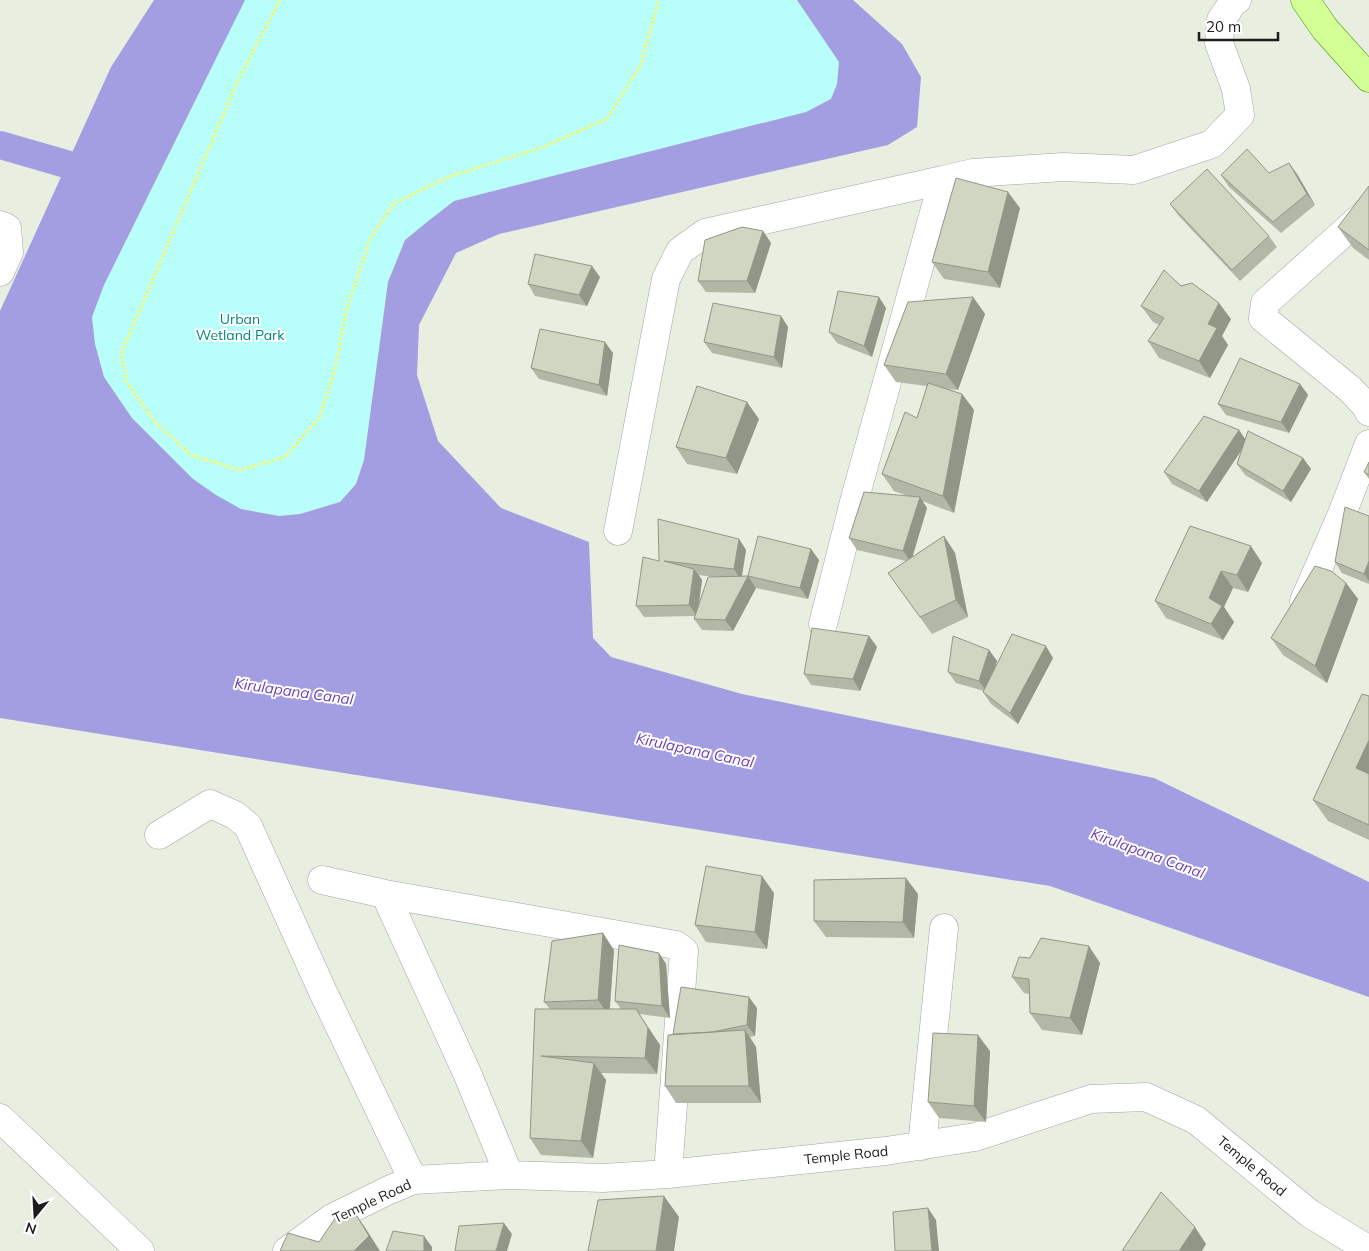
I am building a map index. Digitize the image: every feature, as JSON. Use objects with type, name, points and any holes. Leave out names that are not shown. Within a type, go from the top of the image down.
[{"type":"main road","points":[[1305,0],[1325,29],[1369,78]]},
{"type":"street","points":[[618,531],[666,279],[680,252],[705,233],[973,173],[1063,166],[1134,170],[1212,144],[1240,115],[1236,89],[1219,43],[1221,20],[1234,1],[1237,0]]},
{"type":"street","points":[[824,624],[855,498],[943,180]]},
{"type":"street","points":[[1369,210],[1265,303],[1263,318],[1350,389],[1366,406],[1369,412]]},
{"type":"street","points":[[0,225],[6,228],[10,252],[0,272]]},
{"type":"street","points":[[1299,614],[1342,514],[1369,444]]},
{"type":"street","points":[[159,835],[210,804],[236,815],[248,826],[323,992],[413,1180]]},
{"type":"street","points":[[322,880],[384,894],[676,945],[684,951],[668,1174]]},
{"type":"street","points":[[384,894],[467,1073],[509,1175]]},
{"type":"street","points":[[922,1146],[944,928]]},
{"type":"street","name":"Temple Road","points":[[287,1251],[332,1218],[413,1180],[509,1175],[603,1178],[668,1174],[886,1152],[975,1137],[1092,1099],[1146,1098],[1196,1120],[1309,1212],[1369,1250]]},
{"type":"street","points":[[0,1118],[140,1251]]},
{"type":"street","points":[[599,1205],[603,1178]]},
{"type":"path","points":[[280,0],[238,80],[121,354],[127,382],[153,420],[191,455],[240,470],[285,457],[319,418],[334,374],[346,311],[370,239],[393,204],[448,177],[542,147],[607,119],[640,66],[659,0]]},
{"type":"green space","name":"Urban Wetland Park","points":[[245,0],[797,0],[839,62],[837,84],[831,99],[806,112],[454,201],[405,240],[388,282],[364,460],[356,484],[340,502],[300,514],[279,516],[241,509],[216,495],[193,479],[132,418],[104,377],[95,344],[92,317],[104,285]]},
{"type":"water","name":"Kirulapana Canal","points":[[154,0],[245,0],[104,285],[92,317],[95,344],[104,377],[132,418],[193,479],[241,509],[279,516],[300,514],[340,502],[356,484],[364,460],[388,282],[405,240],[454,201],[806,112],[831,99],[837,84],[839,62],[797,0],[853,0],[902,44],[921,77],[917,127],[888,145],[499,234],[456,253],[419,325],[417,375],[438,441],[501,508],[589,542],[593,638],[611,657],[742,694],[1154,778],[1369,882],[1369,997],[1050,886],[0,718],[0,311],[111,67]]},
{"type":"building","points":[[1247,149],[1269,173],[1289,163],[1307,194],[1273,222],[1221,175]]},
{"type":"building","points":[[1207,169],[1269,236],[1232,270],[1170,204]]},
{"type":"building","points":[[956,178],[1008,192],[988,272],[932,262]]},
{"type":"building","points":[[1369,186],[1369,250],[1338,227]]},
{"type":"building","points":[[742,227],[763,231],[747,281],[698,281],[705,240]]},
{"type":"building","points":[[535,254],[592,266],[579,295],[528,284]]},
{"type":"building","points":[[1164,270],[1181,286],[1192,283],[1219,303],[1208,324],[1217,328],[1199,361],[1148,341],[1164,318],[1141,306]]},
{"type":"building","points":[[838,291],[879,297],[864,346],[829,332]]},
{"type":"building","points":[[973,297],[946,374],[884,365],[908,302]]},
{"type":"building","points":[[713,303],[781,316],[774,357],[704,342]]},
{"type":"building","points":[[540,329],[605,342],[599,385],[531,368]]},
{"type":"building","points":[[1240,358],[1300,384],[1281,422],[1218,404]]},
{"type":"building","points":[[928,383],[962,394],[943,496],[882,474],[905,412],[917,418]]},
{"type":"building","points":[[697,386],[747,402],[726,458],[676,447]]},
{"type":"building","points":[[1204,416],[1239,430],[1199,491],[1164,472]]},
{"type":"building","points":[[1248,431],[1303,458],[1283,491],[1237,464]]},
{"type":"building","points":[[1369,462],[1369,475],[1364,472]]},
{"type":"building","points":[[864,492],[920,497],[903,551],[849,538]]},
{"type":"building","points":[[1345,507],[1369,516],[1369,561],[1364,574],[1335,562]]},
{"type":"building","points":[[658,519],[739,539],[734,569],[664,561],[694,569],[689,605],[636,606],[643,557],[659,561]]},
{"type":"building","points":[[1190,526],[1251,546],[1237,575],[1221,571],[1209,598],[1222,606],[1211,624],[1155,601]]},
{"type":"building","points":[[758,536],[811,549],[800,588],[748,576]]},
{"type":"building","points":[[944,536],[956,600],[920,617],[888,573]]},
{"type":"building","points":[[1315,566],[1331,571],[1346,583],[1315,666],[1271,638]]},
{"type":"building","points":[[748,576],[725,620],[694,619],[708,577]]},
{"type":"building","points":[[812,628],[869,636],[853,679],[804,674]]},
{"type":"building","points":[[1012,634],[1046,646],[1010,713],[983,692]]},
{"type":"building","points":[[953,636],[989,650],[979,681],[948,672]]},
{"type":"building","points":[[1362,694],[1369,696],[1369,740],[1356,768],[1369,774],[1369,825],[1313,800]]},
{"type":"building","points":[[706,866],[762,876],[755,932],[695,925]]},
{"type":"building","points":[[906,878],[903,922],[814,921],[814,880]]},
{"type":"building","points":[[603,933],[598,1000],[544,1002],[552,941]]},
{"type":"building","points":[[1041,938],[1089,946],[1070,1018],[1030,1013],[1029,979],[1012,977],[1019,957],[1030,958]]},
{"type":"building","points":[[619,945],[659,953],[662,1006],[615,1001]]},
{"type":"building","points":[[681,987],[749,997],[747,1025],[712,1032],[673,1034]]},
{"type":"building","points":[[535,1009],[636,1009],[648,1028],[645,1058],[541,1056],[594,1063],[581,1141],[530,1138]]},
{"type":"building","points":[[745,1030],[749,1086],[665,1086],[668,1035]]},
{"type":"building","points":[[933,1033],[978,1035],[974,1106],[928,1102]]},
{"type":"building","points":[[1161,1192],[1195,1227],[1179,1251],[1122,1251]]},
{"type":"building","points":[[664,1196],[656,1251],[588,1251],[598,1200]]},
{"type":"building","points":[[928,1208],[932,1251],[895,1251],[893,1212]]},
{"type":"building","points":[[355,1213],[369,1236],[354,1251],[280,1251],[288,1233],[319,1242],[336,1217]]},
{"type":"building","points":[[504,1223],[496,1251],[455,1251],[459,1226]]},
{"type":"building","points":[[393,1231],[424,1236],[424,1251],[386,1251]]},
{"type":"waterway","points":[[0,145],[66,164]]}]
